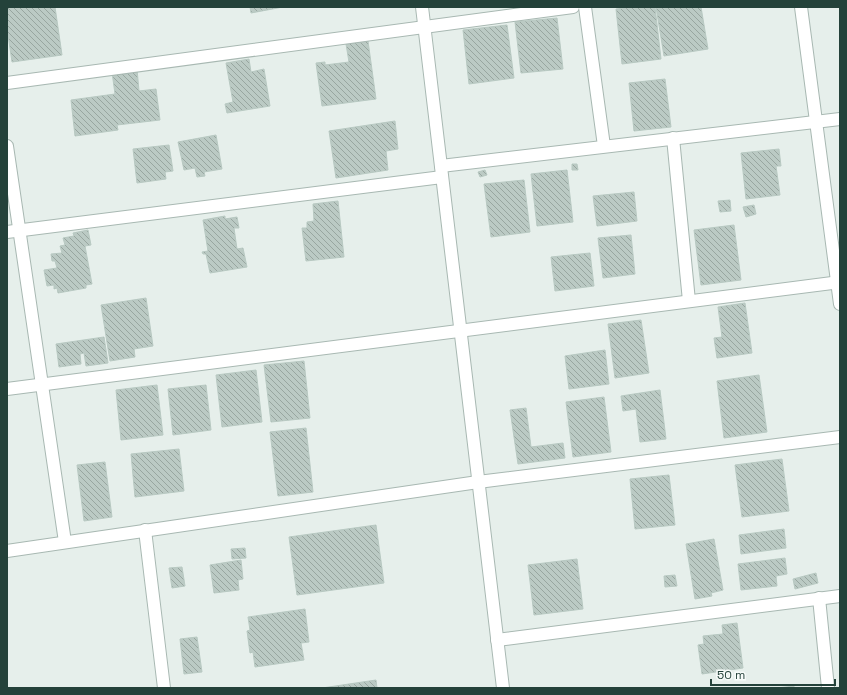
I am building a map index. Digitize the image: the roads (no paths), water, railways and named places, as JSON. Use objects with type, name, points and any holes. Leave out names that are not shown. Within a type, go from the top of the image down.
[{"type":"street","points":[[422,7],[503,688]]},
{"type":"street","points":[[7,83],[573,7]]},
{"type":"street","points":[[585,7],[604,146]]},
{"type":"street","points":[[801,7],[839,282],[840,304]]},
{"type":"street","points":[[7,232],[441,171],[604,146],[840,119]]},
{"type":"street","points":[[673,138],[688,302]]},
{"type":"street","points":[[7,146],[64,542]]},
{"type":"street","points":[[7,390],[839,282]]},
{"type":"street","points":[[7,551],[478,482],[840,437]]},
{"type":"street","points":[[145,530],[164,688]]},
{"type":"street","points":[[497,640],[840,596]]},
{"type":"street","points":[[819,598],[828,688]]}]
